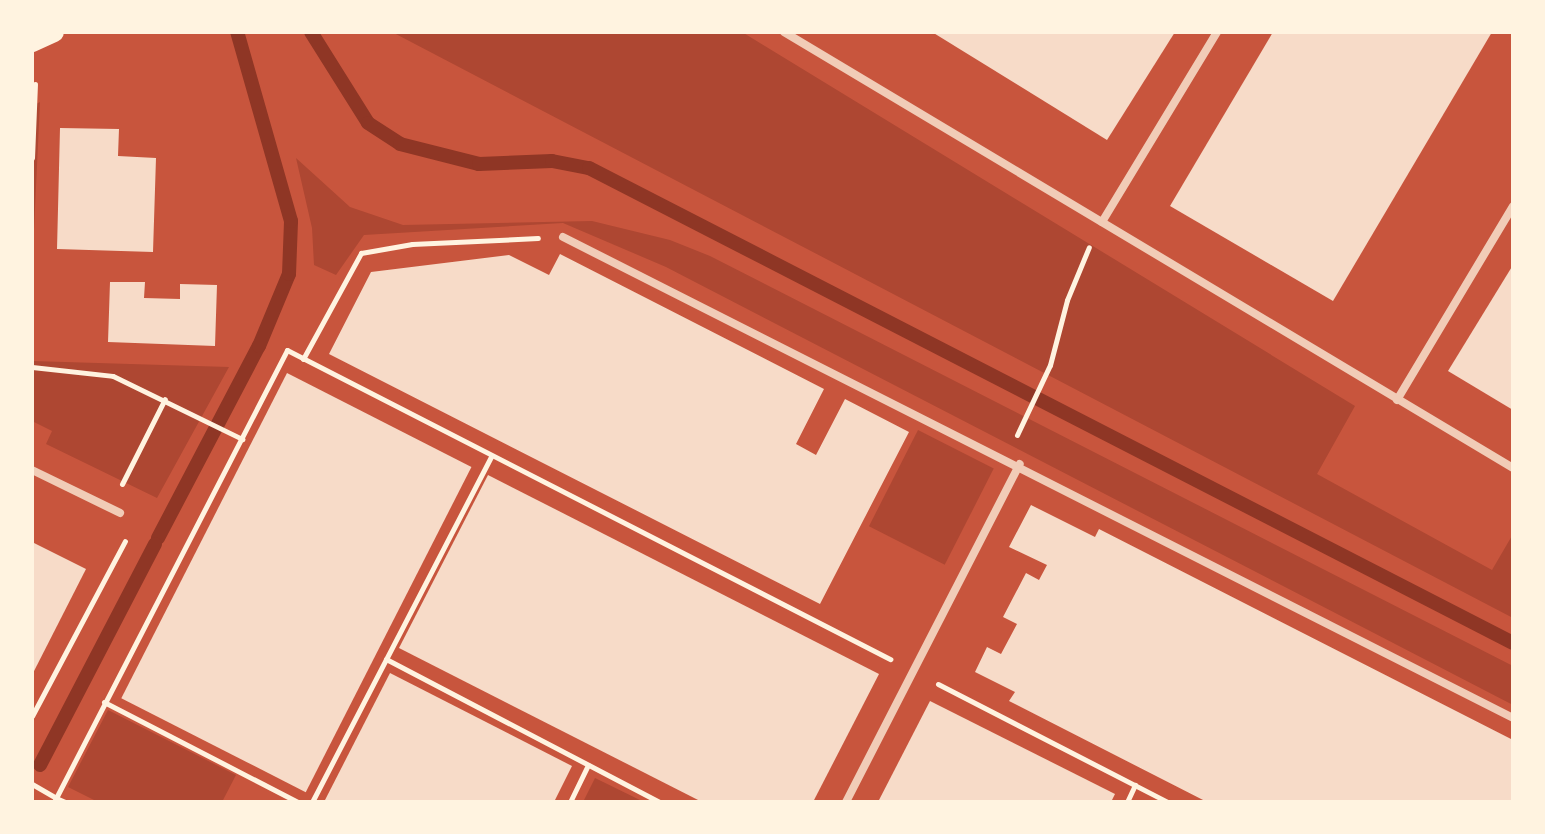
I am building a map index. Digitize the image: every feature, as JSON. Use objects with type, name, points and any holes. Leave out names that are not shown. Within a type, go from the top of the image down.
[{"type":"main road","points":[[32,42],[54,32]]},
{"type":"street","points":[[784,32],[1513,468]]},
{"type":"street","points":[[1102,222],[1217,32]]},
{"type":"street","points":[[1397,400],[1513,206]]},
{"type":"street","points":[[563,237],[1020,464],[1513,718]]},
{"type":"street","points":[[846,802],[1020,464]]},
{"type":"street","points":[[32,470],[120,513]]},
{"type":"path","points":[[32,158],[35,84]]},
{"type":"path","points":[[1020,429],[1050,365],[1067,300],[1102,222]]},
{"type":"path","points":[[303,359],[361,253],[412,244],[563,237]]},
{"type":"path","points":[[55,800],[287,350],[1168,802]]},
{"type":"path","points":[[32,367],[113,376],[239,438]]},
{"type":"path","points":[[110,508],[165,399]]},
{"type":"path","points":[[312,802],[491,456]]},
{"type":"path","points":[[32,716],[136,521],[120,513]]},
{"type":"path","points":[[386,659],[659,802]]},
{"type":"path","points":[[104,702],[298,802]]},
{"type":"path","points":[[570,802],[588,765]]},
{"type":"path","points":[[32,784],[55,800],[65,802]]},
{"type":"path","points":[[1127,802],[1135,785]]},
{"type":"shaded area","points":[[392,32],[742,32],[1355,406],[1317,474],[1492,570],[1513,534],[1513,618]]},
{"type":"shaded area","points":[[40,102],[32,272],[32,106]]},
{"type":"shaded area","points":[[296,158],[350,207],[403,225],[592,221],[670,240],[710,256],[1513,666],[1513,705],[666,267],[563,223],[364,235],[336,275],[314,265],[312,228]]},
{"type":"shaded area","points":[[32,361],[229,367],[157,498],[46,444],[52,431],[32,421]]},
{"type":"shaded area","points":[[918,430],[994,469],[945,565],[869,526]]},
{"type":"shaded area","points":[[108,710],[236,775],[222,802],[98,802],[68,787]]},
{"type":"shaded area","points":[[595,778],[644,802],[583,802]]},
{"type":"building","points":[[932,32],[1175,32],[1107,140]]},
{"type":"building","points":[[1273,32],[1492,32],[1333,301],[1170,206]]},
{"type":"building","points":[[60,128],[119,129],[118,156],[156,158],[153,252],[57,249]]},
{"type":"building","points":[[560,254],[824,389],[796,444],[816,455],[845,399],[909,432],[820,604],[329,354],[371,272],[509,255],[549,275]]},
{"type":"building","points":[[1513,265],[1513,410],[1448,371]]},
{"type":"building","points":[[110,282],[145,282],[144,298],[180,299],[180,284],[217,285],[215,346],[108,342]]},
{"type":"building","points":[[287,373],[471,467],[306,792],[121,698]]},
{"type":"building","points":[[488,475],[879,674],[813,802],[702,802],[399,648]]},
{"type":"building","points":[[1031,505],[1095,537],[1099,529],[1513,740],[1513,802],[1207,802],[1009,701],[1015,692],[975,672],[987,647],[1001,654],[1017,624],[1003,617],[1026,573],[1039,580],[1047,565],[1009,547]]},
{"type":"building","points":[[32,542],[86,569],[32,675]]},
{"type":"building","points":[[390,673],[572,766],[554,802],[324,802]]},
{"type":"building","points":[[930,701],[1115,794],[1111,802],[878,802]]},
{"type":"waterway","points":[[158,538],[259,346],[289,274],[291,221],[237,32]]},
{"type":"waterway","points":[[311,32],[368,123],[400,144],[479,164],[552,161],[589,168],[1513,643]]},
{"type":"waterway","points":[[40,765],[155,544]]}]
